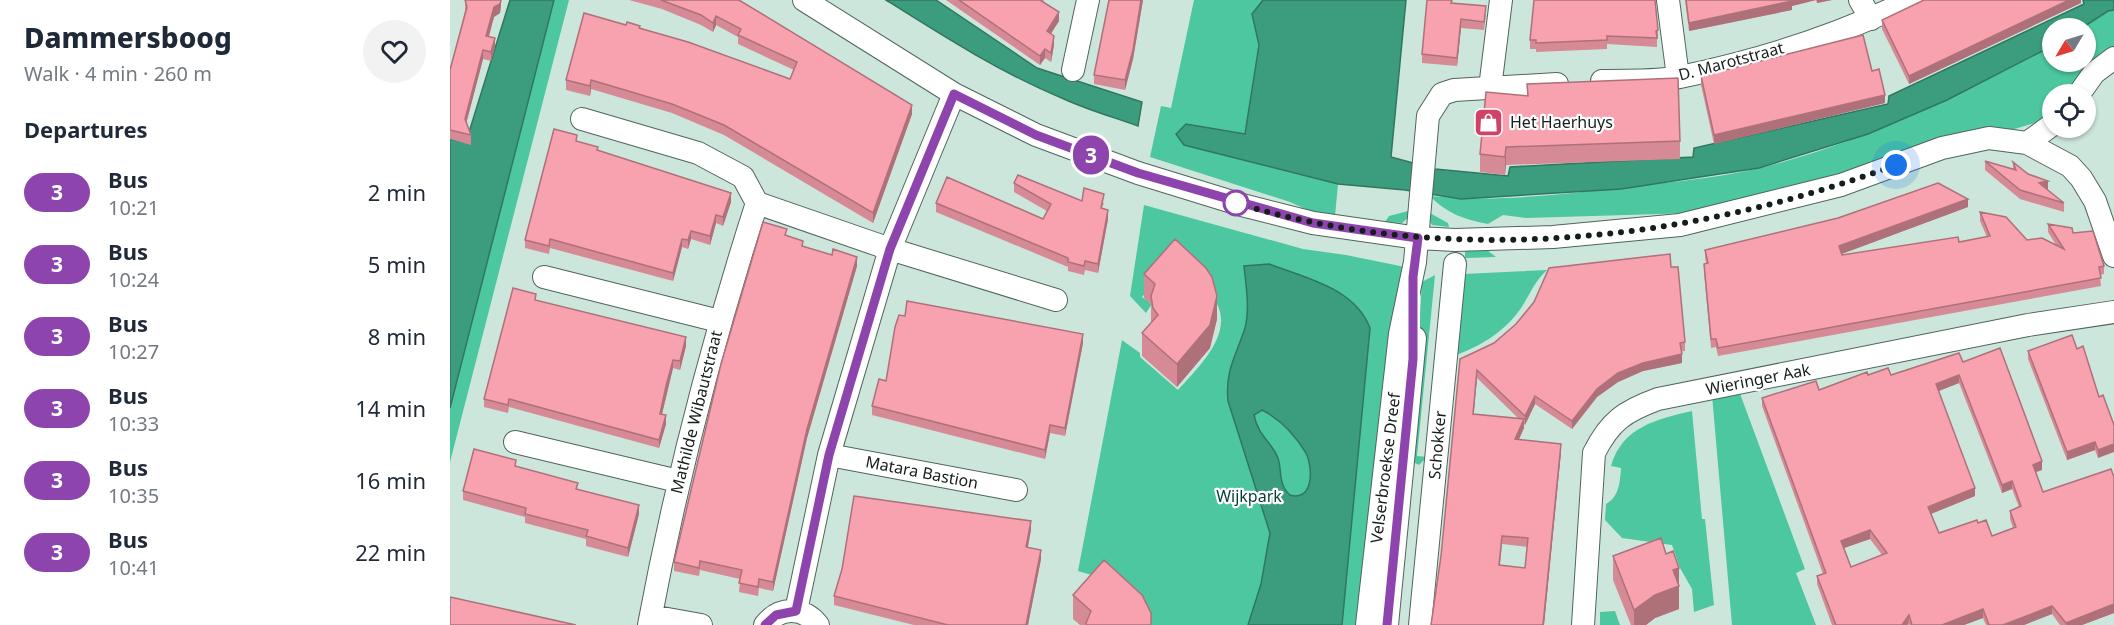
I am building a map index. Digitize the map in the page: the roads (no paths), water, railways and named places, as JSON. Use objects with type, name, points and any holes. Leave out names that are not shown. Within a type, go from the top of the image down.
[{"type":"street","points":[[804,0],[954,94],[1036,135],[1138,173],[1313,223],[1418,238],[1493,240],[1680,225],[1841,185],[1942,148],[1989,138],[2027,143],[2070,166],[2081,178],[2095,201],[2114,256]]},
{"type":"street","points":[[1073,70],[1088,0]]},
{"type":"street","points":[[1490,88],[1501,0]]},
{"type":"street","points":[[1668,0],[1678,77]]},
{"type":"street","name":"D. Marotstraat","points":[[1418,238],[1428,116],[1433,104],[1442,94],[1454,90],[1678,77],[1774,51],[1865,10],[1911,0]]},
{"type":"street","points":[[2086,84],[2094,73],[2114,58]]},
{"type":"street","points":[[796,611],[829,455],[890,249],[954,94]]},
{"type":"street","points":[[582,119],[698,153],[743,177],[757,203],[890,249],[1056,300]]},
{"type":"street","points":[[2027,143],[2042,132]]},
{"type":"street","name":"Mathilde Wibautstraat","points":[[650,621],[678,482],[719,321],[757,203]]},
{"type":"street","name":"Velserbroekse Dreef","points":[[1367,625],[1400,334],[1413,277],[1418,238]]},
{"type":"street","name":"Schokker","points":[[1420,625],[1455,264]]},
{"type":"street","points":[[544,277],[719,321]]},
{"type":"street","name":"Velserbroekse Dreef","points":[[1387,625],[1415,337],[1413,277]]},
{"type":"street","name":"Wieringer Aak","points":[[1583,625],[1594,453],[1602,436],[1627,411],[1658,399],[2028,325],[2114,312]]},
{"type":"street","points":[[515,442],[678,482]]},
{"type":"street","name":"Matara Bastion","points":[[829,455],[1016,490]]},
{"type":"street","points":[[765,625],[776,615],[796,611],[810,616],[818,625]]},
{"type":"street","points":[[650,621],[701,625]]},
{"type":"place","name":"Het Haerhuys","points":[[1489,122]]},
{"type":"park label","name":"Wijkpark","points":[[1249,496]]}]
